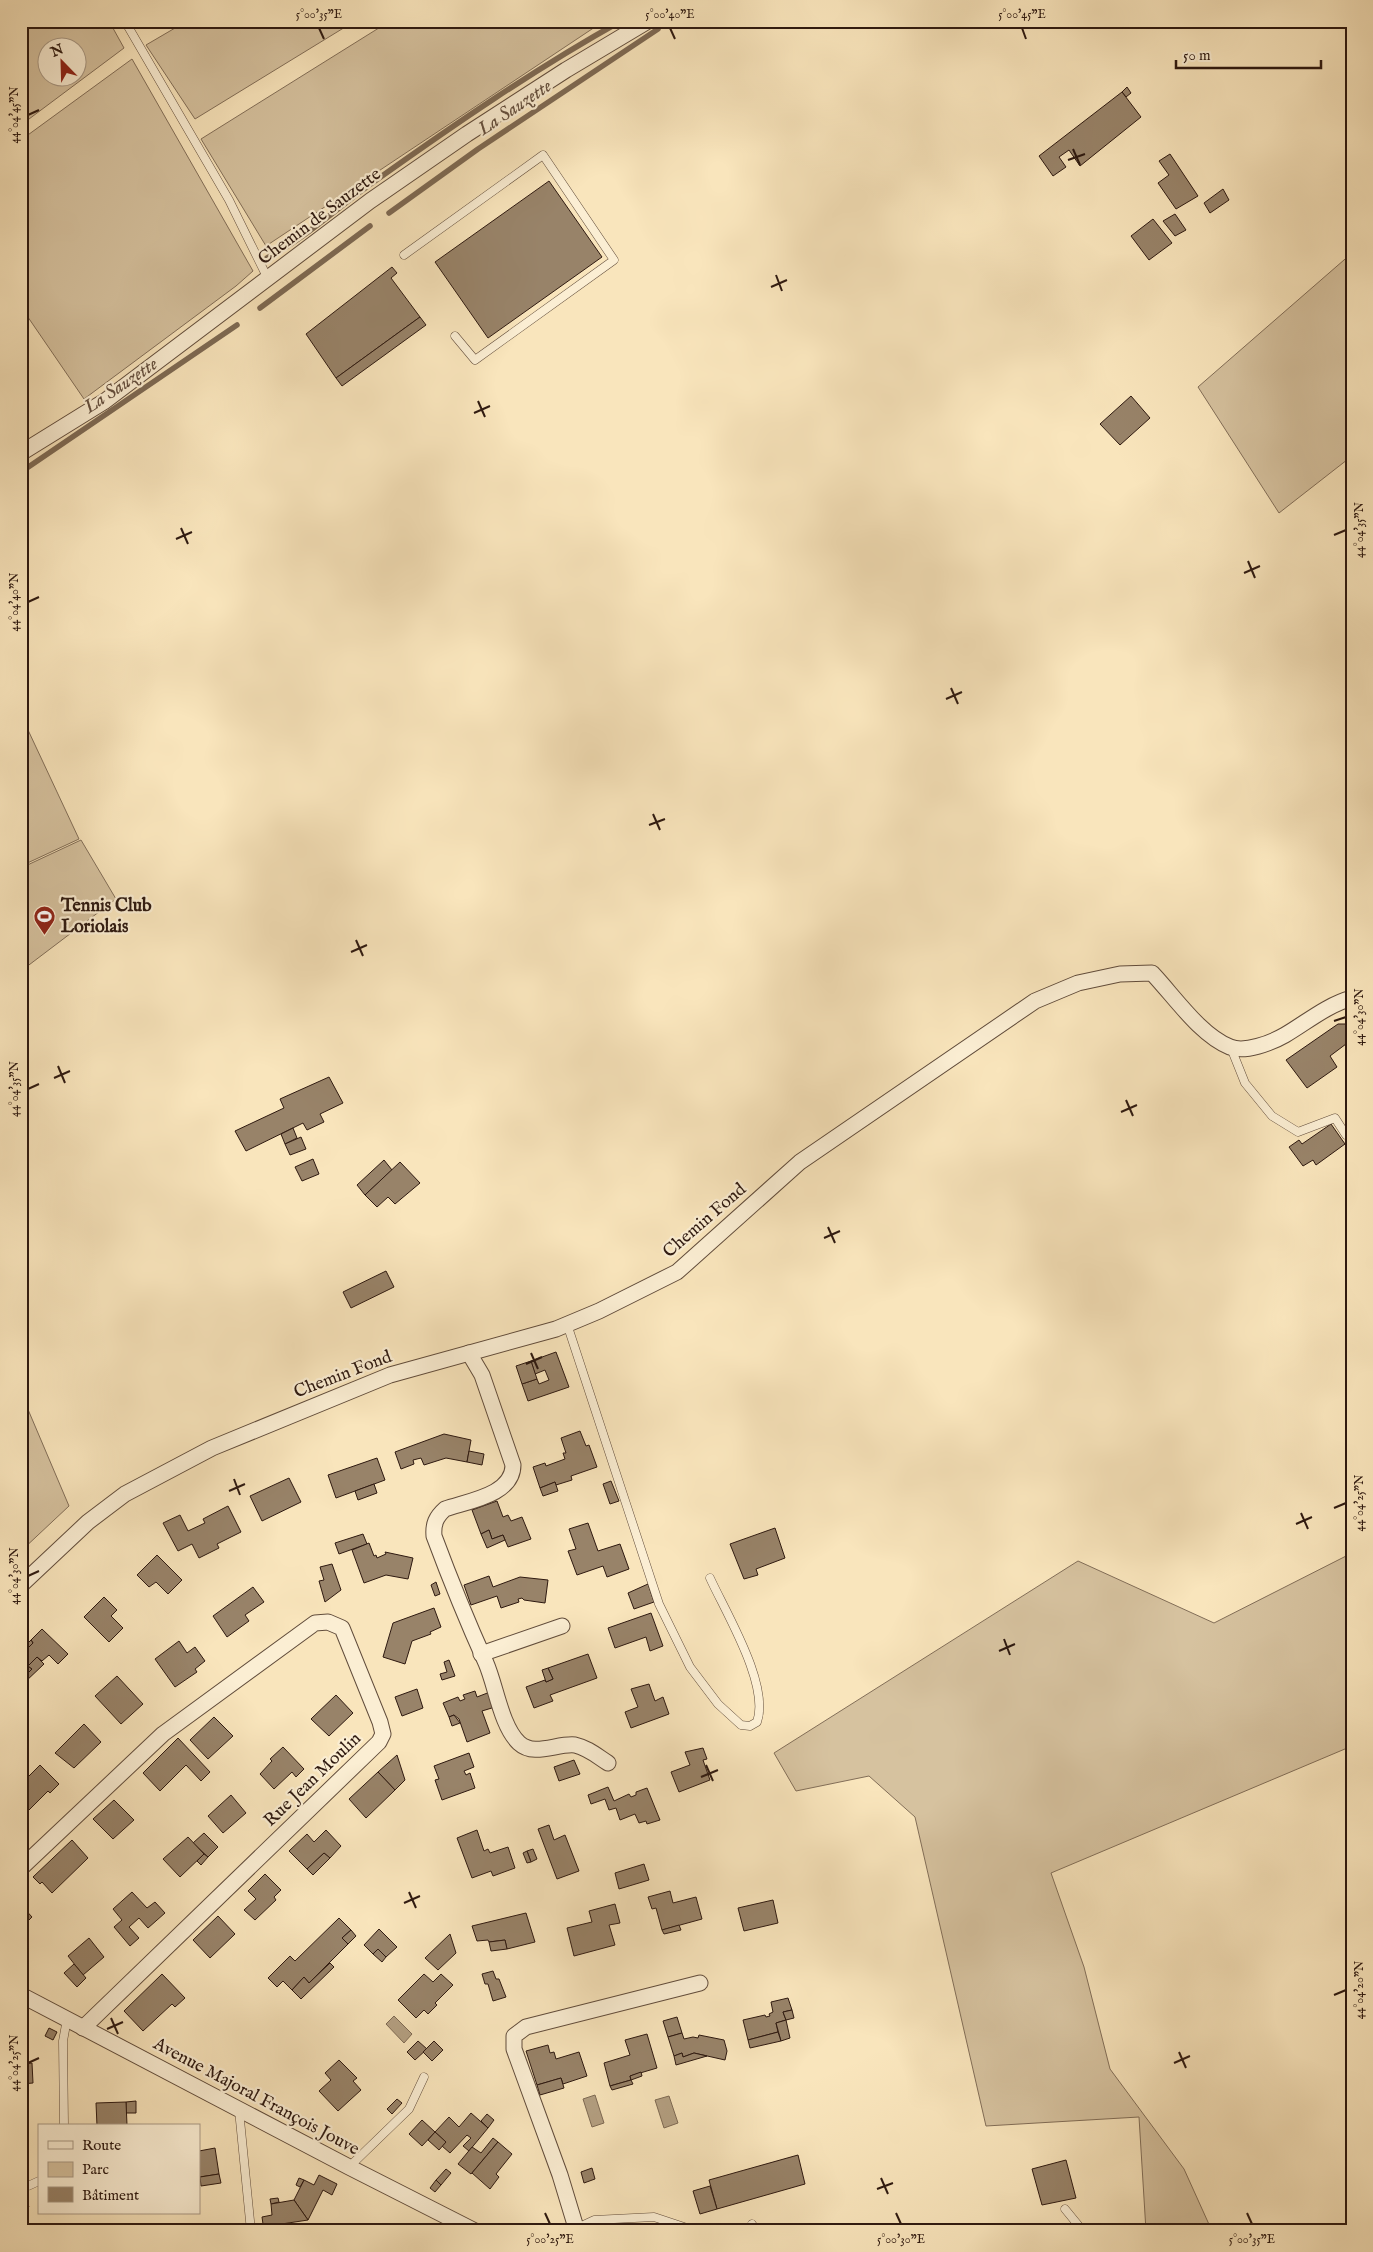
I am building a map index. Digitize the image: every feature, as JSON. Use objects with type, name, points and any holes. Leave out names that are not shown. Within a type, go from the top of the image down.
[{"type":"street","name":"Chemin de Sauzette","points":[[21,453],[105,401],[370,201],[466,134],[566,70],[648,21]]},
{"type":"street","name":"Chemin Fond","points":[[21,1584],[88,1522],[125,1494],[212,1448],[390,1375],[568,1324],[677,1272],[800,1162],[1035,1001],[1078,983],[1120,974],[1152,973],[1206,1032],[1231,1048]]},
{"type":"street","points":[[1231,1048],[1257,1047],[1283,1036],[1338,1002],[1352,998]]},
{"type":"street","points":[[469,1353],[482,1375],[513,1465],[513,1475],[506,1485],[498,1490],[445,1509],[438,1515],[433,1525],[434,1531],[509,1728],[520,1744],[532,1749],[573,1745],[589,1750],[608,1763]]},
{"type":"street","name":"Rue Jean Moulin","points":[[21,1868],[163,1734],[315,1623],[328,1622],[342,1628],[380,1722],[382,1734],[379,1742],[83,2028]]},
{"type":"street","points":[[481,1654],[562,1626]]},
{"type":"street","points":[[577,2229],[560,2175],[514,2049],[514,2036],[526,2027],[700,1983]]},
{"type":"street","name":"Avenue Majoral François Jouve","points":[[21,1995],[349,2168],[475,2231]]},
{"type":"lane","points":[[128,21],[126,23],[229,200],[268,278]]},
{"type":"lane","points":[[404,255],[543,155],[614,260],[475,360],[454,336]]},
{"type":"lane","points":[[1231,1048],[1245,1083],[1272,1116],[1298,1132],[1335,1118],[1346,1135]]},
{"type":"lane","points":[[568,1324],[659,1604],[690,1667],[718,1704],[741,1725],[750,1726],[757,1722],[760,1715],[760,1701],[753,1674],[748,1656],[710,1578]]},
{"type":"lane","points":[[64,2124],[63,2041],[68,2019]]},
{"type":"lane","points":[[349,2168],[409,2109],[424,2076]]},
{"type":"lane","points":[[239,2110],[251,2231]]},
{"type":"lane","points":[[21,2186],[28,2186],[38,2181]]},
{"type":"lane","points":[[1065,2209],[1083,2231]]},
{"type":"lane","points":[[577,2229],[594,2220],[654,2217],[684,2227]]},
{"type":"green space","points":[[21,21],[109,21],[124,48],[88,75],[88,38],[38,38],[38,88],[70,88],[21,125]]},
{"type":"green space","points":[[187,21],[355,21],[195,119],[146,45]]},
{"type":"green space","points":[[390,21],[604,21],[266,246],[201,139]]},
{"type":"green space","points":[[132,59],[253,271],[236,286],[84,399],[21,307],[21,140]]},
{"type":"green space","points":[[1352,253],[1352,456],[1279,513],[1198,387]]},
{"type":"green space","points":[[21,715],[79,839],[21,866]]},
{"type":"green space","name":"Tennis Club Loriolais","points":[[81,840],[116,899],[21,971],[21,868]]},
{"type":"green space","points":[[21,1393],[69,1506],[21,1551]]},
{"type":"green space","points":[[1352,1553],[1352,1746],[1051,1873],[1084,1967],[1110,2069],[1184,2169],[1212,2231],[1146,2231],[1139,2117],[986,2126],[915,1817],[869,1776],[796,1791],[774,1753],[1078,1561],[1214,1623]]},
{"type":"shaded area","points":[[394,2016],[412,2034],[404,2043],[386,2024]]},
{"type":"shaded area","points":[[595,2095],[604,2123],[592,2127],[583,2099]]},
{"type":"shaded area","points":[[669,2096],[678,2123],[664,2128],[655,2100]]},
{"type":"building","points":[[1127,87],[1131,93],[1126,97],[1122,92]]},
{"type":"building","points":[[1122,92],[1141,117],[1080,166],[1069,150],[1059,157],[1066,167],[1053,176],[1039,156]]},
{"type":"building","points":[[1170,154],[1198,196],[1176,209],[1158,183],[1169,175],[1159,161]]},
{"type":"building","points":[[549,181],[602,257],[488,338],[435,262]]},
{"type":"building","points":[[1223,189],[1229,200],[1210,213],[1204,203]]},
{"type":"building","points":[[1175,214],[1186,230],[1175,236],[1163,221]]},
{"type":"building","points":[[1153,219],[1172,243],[1149,260],[1131,236]]},
{"type":"building","points":[[392,267],[397,273],[391,278],[420,317],[336,378],[306,334]]},
{"type":"building","points":[[420,317],[426,325],[342,386],[336,378]]},
{"type":"building","points":[[1131,396],[1150,418],[1120,445],[1100,424]]},
{"type":"building","points":[[1338,1024],[1352,1024],[1352,1047],[1351,1044],[1346,1044],[1330,1056],[1337,1067],[1307,1088],[1286,1060]]},
{"type":"building","points":[[329,1077],[343,1103],[320,1114],[324,1122],[307,1130],[303,1123],[246,1151],[235,1131],[284,1108],[280,1099]]},
{"type":"building","points":[[1331,1124],[1345,1144],[1316,1165],[1313,1160],[1303,1166],[1289,1147],[1299,1140],[1302,1144]]},
{"type":"building","points":[[293,1128],[297,1138],[285,1144],[281,1134]]},
{"type":"building","points":[[301,1137],[306,1149],[290,1155],[285,1144]]},
{"type":"building","points":[[313,1159],[319,1174],[302,1181],[295,1167]]},
{"type":"building","points":[[384,1160],[392,1170],[365,1195],[357,1185]]},
{"type":"building","points":[[400,1162],[420,1183],[395,1204],[388,1197],[377,1207],[365,1195]]},
{"type":"building","points":[[386,1271],[394,1287],[351,1308],[343,1292]]},
{"type":"building","points":[[556,1352],[569,1387],[528,1401],[522,1384],[537,1379],[539,1384],[549,1380],[545,1370],[535,1374],[531,1361]]},
{"type":"building","points":[[531,1361],[537,1379],[522,1384],[516,1366]]},
{"type":"building","points":[[580,1431],[586,1446],[589,1445],[597,1467],[571,1476],[572,1480],[556,1485],[555,1482],[540,1488],[533,1467],[545,1463],[546,1466],[565,1459],[563,1453],[566,1453],[561,1438]]},
{"type":"building","points":[[444,1434],[471,1440],[467,1462],[446,1458],[424,1465],[421,1458],[413,1460],[414,1464],[401,1469],[395,1452]]},
{"type":"building","points":[[469,1451],[484,1454],[482,1465],[467,1462]]},
{"type":"building","points":[[377,1458],[385,1480],[336,1498],[328,1475]]},
{"type":"building","points":[[289,1478],[301,1502],[262,1521],[250,1496]]},
{"type":"building","points":[[611,1481],[619,1501],[610,1504],[603,1484]]},
{"type":"building","points":[[555,1482],[558,1491],[543,1496],[540,1488]]},
{"type":"building","points":[[374,1484],[377,1493],[358,1500],[355,1491]]},
{"type":"building","points":[[497,1501],[503,1517],[508,1515],[511,1521],[522,1517],[531,1539],[508,1547],[503,1535],[492,1539],[489,1530],[481,1534],[472,1510]]},
{"type":"building","points":[[228,1506],[241,1532],[217,1544],[219,1548],[199,1558],[192,1544],[178,1551],[163,1523],[180,1515],[188,1531],[205,1523],[203,1519]]},
{"type":"building","points":[[588,1523],[598,1551],[620,1544],[629,1569],[607,1577],[603,1566],[577,1575],[568,1551],[576,1549],[569,1529]]},
{"type":"building","points":[[775,1528],[785,1558],[756,1569],[758,1575],[744,1579],[730,1544]]},
{"type":"building","points":[[489,1530],[492,1539],[503,1535],[505,1540],[487,1548],[481,1534]]},
{"type":"building","points":[[363,1534],[367,1544],[339,1554],[335,1543]]},
{"type":"building","points":[[369,1543],[374,1556],[376,1555],[377,1558],[386,1554],[385,1552],[413,1558],[408,1579],[386,1575],[364,1583],[352,1550]]},
{"type":"building","points":[[157,1555],[182,1580],[168,1594],[156,1582],[149,1587],[137,1575]]},
{"type":"building","points":[[332,1564],[341,1590],[325,1602],[319,1581],[324,1580],[320,1567]]},
{"type":"building","points":[[489,1576],[493,1587],[520,1577],[548,1580],[545,1603],[524,1600],[522,1598],[518,1599],[519,1602],[501,1608],[497,1596],[471,1605],[464,1585]]},
{"type":"building","points":[[436,1582],[440,1594],[435,1596],[431,1585]]},
{"type":"building","points":[[648,1584],[654,1602],[634,1609],[628,1593]]},
{"type":"building","points":[[253,1587],[264,1602],[245,1615],[249,1621],[227,1637],[213,1616]]},
{"type":"building","points":[[104,1597],[117,1610],[111,1616],[123,1628],[109,1642],[84,1617]]},
{"type":"building","points":[[434,1608],[441,1627],[430,1632],[431,1634],[412,1641],[405,1664],[383,1657],[393,1623]]},
{"type":"building","points":[[651,1613],[663,1646],[650,1651],[646,1637],[615,1648],[608,1628]]},
{"type":"building","points":[[42,1629],[68,1654],[58,1664],[49,1655],[42,1661],[37,1657],[28,1666],[32,1669],[21,1680],[21,1655],[33,1643],[31,1640]]},
{"type":"building","points":[[31,1640],[33,1643],[27,1649],[24,1647]]},
{"type":"building","points":[[179,1641],[187,1653],[195,1647],[205,1661],[195,1669],[197,1672],[175,1687],[155,1659]]},
{"type":"building","points":[[588,1654],[597,1678],[550,1695],[553,1701],[534,1708],[526,1687],[553,1679],[548,1668]]},
{"type":"building","points":[[37,1657],[44,1664],[24,1683],[21,1680],[32,1669],[28,1666]]},
{"type":"building","points":[[449,1660],[455,1676],[442,1680],[440,1674],[447,1672],[444,1662]]},
{"type":"building","points":[[548,1668],[553,1679],[546,1682],[542,1670]]},
{"type":"building","points":[[117,1676],[143,1704],[121,1724],[95,1696]]},
{"type":"building","points":[[649,1684],[655,1701],[663,1697],[669,1714],[631,1728],[625,1712],[638,1707],[631,1689]]},
{"type":"building","points":[[417,1689],[423,1708],[402,1716],[395,1697]]},
{"type":"building","points":[[475,1691],[477,1697],[490,1692],[495,1707],[482,1711],[490,1733],[467,1742],[459,1719],[454,1715],[449,1717],[443,1703],[458,1697],[460,1701],[465,1699],[463,1695]]},
{"type":"building","points":[[336,1695],[353,1713],[329,1736],[311,1719]]},
{"type":"building","points":[[454,1715],[460,1723],[452,1726],[449,1717]]},
{"type":"building","points":[[214,1717],[233,1736],[208,1759],[190,1740]]},
{"type":"building","points":[[84,1724],[101,1742],[74,1768],[55,1753]]},
{"type":"building","points":[[178,1738],[210,1772],[201,1781],[186,1765],[160,1791],[143,1773]]},
{"type":"building","points":[[283,1747],[304,1769],[296,1777],[292,1772],[274,1789],[260,1774],[272,1761],[270,1759]]},
{"type":"building","points":[[703,1748],[707,1759],[703,1760],[710,1780],[679,1792],[671,1772],[690,1765],[685,1752]]},
{"type":"building","points":[[469,1753],[474,1767],[464,1771],[466,1775],[470,1773],[475,1788],[442,1800],[435,1780],[439,1779],[434,1766]]},
{"type":"building","points":[[397,1755],[405,1780],[395,1790],[378,1772]]},
{"type":"building","points":[[574,1760],[580,1774],[559,1781],[554,1767]]},
{"type":"building","points":[[40,1765],[59,1784],[50,1793],[48,1791],[29,1810],[26,1807],[21,1813],[21,1784]]},
{"type":"building","points":[[378,1772],[395,1790],[366,1818],[349,1799]]},
{"type":"building","points":[[608,1787],[614,1801],[629,1794],[631,1797],[636,1795],[636,1792],[647,1788],[660,1820],[647,1824],[646,1821],[639,1823],[635,1814],[620,1820],[616,1808],[609,1810],[605,1799],[591,1804],[588,1795]]},
{"type":"building","points":[[231,1795],[246,1813],[223,1833],[208,1816]]},
{"type":"building","points":[[114,1800],[134,1820],[113,1839],[93,1819]]},
{"type":"building","points":[[549,1825],[554,1840],[565,1835],[579,1871],[557,1879],[538,1829]]},
{"type":"building","points":[[326,1830],[341,1846],[330,1858],[324,1853],[307,1869],[289,1851],[307,1834],[314,1842]]},
{"type":"building","points":[[477,1830],[484,1851],[488,1849],[490,1853],[508,1847],[515,1868],[493,1876],[491,1871],[472,1878],[457,1838]]},
{"type":"building","points":[[204,1833],[218,1847],[208,1857],[193,1843]]},
{"type":"building","points":[[188,1837],[204,1854],[180,1877],[163,1859]]},
{"type":"building","points":[[72,1840],[88,1858],[52,1893],[42,1882],[40,1884],[33,1877]]},
{"type":"building","points":[[533,1849],[537,1859],[531,1862],[527,1851]]},
{"type":"building","points":[[527,1851],[531,1862],[527,1863],[523,1853]]},
{"type":"building","points":[[324,1853],[330,1858],[313,1875],[307,1869]]},
{"type":"building","points":[[204,1854],[208,1857],[201,1865],[197,1861]]},
{"type":"building","points":[[644,1864],[649,1880],[619,1889],[615,1873]]},
{"type":"building","points":[[265,1874],[281,1890],[274,1897],[276,1900],[255,1920],[244,1910],[256,1899],[248,1891]]},
{"type":"building","points":[[670,1891],[673,1903],[696,1897],[702,1919],[662,1930],[656,1908],[652,1909],[648,1897]]},
{"type":"building","points":[[132,1892],[147,1908],[155,1902],[165,1913],[148,1928],[139,1918],[129,1927],[139,1938],[130,1946],[114,1927],[122,1920],[113,1909]]},
{"type":"building","points":[[773,1900],[778,1923],[744,1931],[738,1908]]},
{"type":"building","points":[[615,1904],[620,1923],[609,1925],[615,1945],[574,1956],[567,1928],[592,1922],[589,1911]]},
{"type":"building","points":[[21,1905],[32,1917],[21,1928]]},
{"type":"building","points":[[526,1913],[535,1942],[507,1949],[505,1940],[477,1941],[472,1926]]},
{"type":"building","points":[[218,1916],[235,1934],[210,1958],[193,1940]]},
{"type":"building","points":[[339,1918],[351,1930],[342,1938],[348,1944],[309,1983],[304,1977],[292,1990],[283,1981],[277,1987],[268,1978],[290,1956],[295,1961]]},
{"type":"building","points":[[679,1925],[681,1930],[664,1934],[662,1930]]},
{"type":"building","points":[[379,1929],[397,1947],[386,1957],[378,1949],[373,1954],[364,1945]]},
{"type":"building","points":[[351,1930],[356,1936],[348,1944],[342,1938]]},
{"type":"building","points":[[450,1934],[456,1953],[438,1970],[425,1958]]},
{"type":"building","points":[[89,1938],[104,1957],[83,1975],[68,1956]]},
{"type":"building","points":[[505,1940],[507,1949],[491,1951],[489,1942]]},
{"type":"building","points":[[378,1949],[386,1957],[382,1962],[373,1954]]},
{"type":"building","points":[[330,1963],[334,1967],[301,1999],[292,1990],[304,1977],[309,1983]]},
{"type":"building","points":[[74,1964],[86,1978],[77,1987],[64,1973]]},
{"type":"building","points":[[493,1971],[496,1979],[499,1979],[506,1997],[493,2001],[488,1984],[485,1984],[482,1974]]},
{"type":"building","points":[[162,1974],[185,1998],[175,2007],[172,2004],[143,2031],[124,2011]]},
{"type":"building","points":[[424,1974],[433,1982],[441,1974],[453,1985],[435,2003],[437,2005],[428,2014],[424,2010],[416,2018],[398,2000]]},
{"type":"building","points":[[788,1998],[792,2010],[783,2012],[786,2020],[776,2023],[778,2032],[748,2040],[743,2020],[765,2015],[766,2017],[770,2016],[769,2014],[773,2012],[771,2002]]},
{"type":"building","points":[[792,2010],[794,2018],[786,2020],[783,2012]]},
{"type":"building","points":[[677,2017],[682,2033],[668,2037],[663,2021]]},
{"type":"building","points":[[786,2020],[790,2038],[781,2041],[776,2023]]},
{"type":"building","points":[[49,2028],[57,2032],[53,2040],[45,2036]]},
{"type":"building","points":[[778,2032],[781,2041],[750,2048],[748,2040]]},
{"type":"building","points":[[682,2033],[684,2039],[698,2038],[699,2035],[724,2040],[727,2051],[725,2060],[694,2053],[683,2057],[682,2053],[674,2056],[668,2037]]},
{"type":"building","points":[[647,2034],[657,2068],[630,2076],[631,2080],[610,2086],[604,2063],[630,2055],[625,2040]]},
{"type":"building","points":[[418,2041],[427,2049],[415,2060],[407,2052]]},
{"type":"building","points":[[434,2041],[443,2050],[432,2061],[423,2052]]},
{"type":"building","points":[[548,2045],[550,2053],[554,2052],[556,2059],[579,2052],[587,2076],[563,2084],[561,2078],[537,2085],[526,2051]]},
{"type":"building","points":[[682,2053],[683,2057],[694,2053],[707,2056],[676,2065],[674,2056]]},
{"type":"building","points":[[339,2060],[357,2078],[353,2081],[361,2090],[338,2111],[319,2091],[331,2080],[325,2073]]},
{"type":"building","points":[[32,2063],[33,2083],[21,2084],[21,2064]]},
{"type":"building","points":[[641,2072],[642,2076],[631,2080],[630,2076]]},
{"type":"building","points":[[561,2078],[564,2088],[540,2095],[537,2085]]},
{"type":"building","points":[[631,2080],[633,2084],[612,2090],[610,2086]]},
{"type":"building","points":[[397,2099],[402,2103],[392,2114],[387,2109]]},
{"type":"building","points":[[136,2101],[136,2113],[126,2113],[126,2102]]},
{"type":"building","points":[[126,2102],[127,2124],[97,2124],[96,2103]]},
{"type":"building","points":[[471,2113],[488,2128],[469,2151],[463,2146],[471,2138],[467,2135],[450,2153],[442,2146],[446,2142],[435,2132],[449,2117],[459,2127]]},
{"type":"building","points":[[487,2114],[494,2120],[488,2128],[481,2121]]},
{"type":"building","points":[[422,2120],[435,2132],[422,2146],[409,2134]]},
{"type":"building","points":[[435,2132],[446,2142],[439,2150],[428,2140]]},
{"type":"building","points":[[493,2138],[498,2142],[471,2174],[458,2164],[472,2147],[481,2153]]},
{"type":"building","points":[[498,2142],[512,2154],[496,2174],[499,2177],[490,2189],[472,2173]]},
{"type":"building","points":[[215,2148],[219,2174],[200,2177],[200,2151]]},
{"type":"building","points":[[798,2155],[805,2184],[717,2209],[709,2180]]},
{"type":"building","points":[[1066,2160],[1076,2198],[1042,2205],[1032,2169]]},
{"type":"building","points":[[592,2168],[595,2179],[584,2183],[581,2172]]},
{"type":"building","points":[[446,2169],[451,2173],[441,2185],[436,2180]]},
{"type":"building","points":[[219,2174],[221,2183],[201,2186],[200,2177]]},
{"type":"building","points":[[319,2175],[337,2184],[332,2195],[323,2190],[308,2220],[294,2200],[304,2180],[314,2185]]},
{"type":"building","points":[[299,2178],[304,2180],[300,2187],[296,2185]]},
{"type":"building","points":[[436,2180],[441,2185],[435,2192],[430,2188]]},
{"type":"building","points":[[710,2186],[717,2209],[700,2214],[693,2191]]},
{"type":"building","points":[[278,2198],[279,2202],[271,2204],[270,2199]]},
{"type":"building","points":[[294,2200],[308,2220],[275,2225],[276,2231],[264,2231],[262,2217],[272,2215],[271,2204]]},
{"type":"building","points":[[21,2203],[29,2206],[21,2221]]},
{"type":"waterway","points":[[267,258],[295,241],[465,118],[558,58],[621,21]]},
{"type":"waterway","name":"La Sauzette","points":[[389,213],[478,149],[658,29]]},
{"type":"waterway","name":"La Sauzette","points":[[260,308],[370,226]]},
{"type":"waterway","name":"La Sauzette","points":[[21,472],[237,325]]},
{"type":"place","name":"Tennis Club Loriolais","points":[[45,935]]}]
